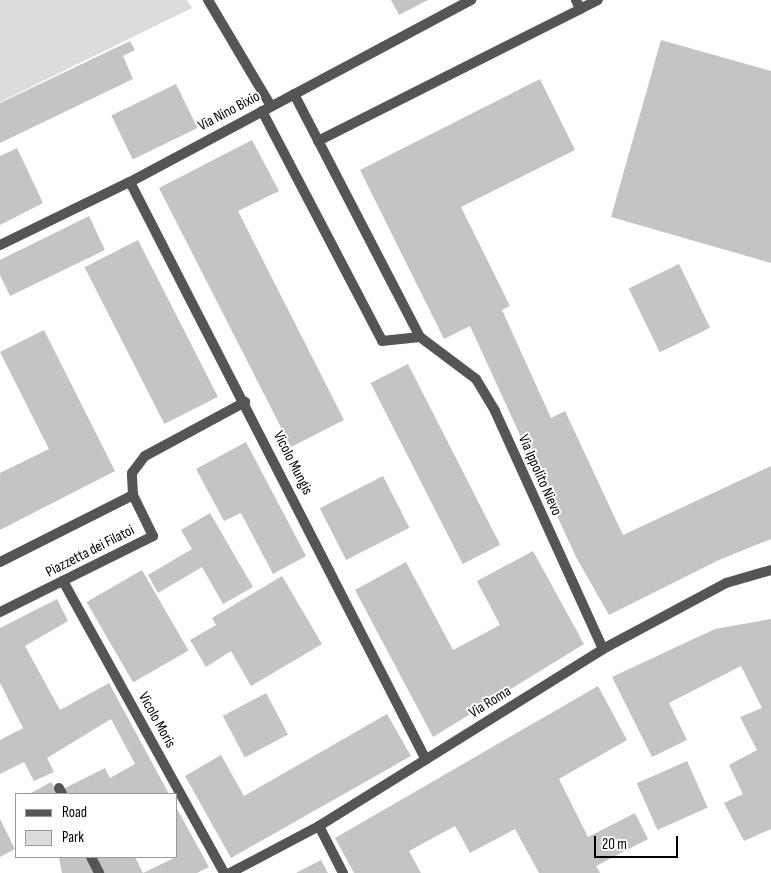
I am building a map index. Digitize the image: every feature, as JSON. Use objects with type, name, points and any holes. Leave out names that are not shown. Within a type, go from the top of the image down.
[{"type":"street","points":[[208,0],[266,109],[382,341],[420,337]]},
{"type":"street","name":"Via Nino Bixio","points":[[0,245],[126,183],[471,0]]},
{"type":"street","points":[[318,142],[578,5],[598,0]]},
{"type":"street","name":"Via Ippolito Nievo","points":[[294,94],[420,337],[476,379],[495,411],[603,649]]},
{"type":"street","name":"Vicolo Mungis","points":[[126,183],[245,402],[426,760]]},
{"type":"street","name":"Piazzetta dei Filatoi","points":[[0,612],[154,536],[133,495],[132,473],[145,456],[245,402]]},
{"type":"street","name":"Piazzetta dei Filatoi","points":[[0,562],[133,495]]},
{"type":"street","name":"Via Roma","points":[[230,873],[319,826],[603,649],[726,583],[771,570]]},
{"type":"street","name":"Vicolo Moris","points":[[63,581],[224,873]]},
{"type":"street","points":[[319,826],[343,873]]},
{"type":"street","points":[[92,858],[99,873]]},
{"type":"green space","points":[[0,0],[187,0],[192,8],[0,102]]},
{"type":"building","points":[[391,0],[428,0],[399,15]]},
{"type":"building","points":[[661,40],[771,71],[771,263],[611,217]]},
{"type":"building","points":[[130,41],[135,50],[123,56],[133,79],[0,143],[0,103]]},
{"type":"building","points":[[540,79],[575,150],[461,207],[510,306],[502,310],[551,418],[565,411],[623,535],[771,466],[771,539],[719,560],[609,615],[576,557],[470,326],[444,339],[360,170]]},
{"type":"building","points":[[176,84],[197,128],[133,160],[111,116]]},
{"type":"building","points":[[252,140],[279,191],[238,211],[344,420],[291,447],[159,188]]},
{"type":"building","points":[[17,148],[43,203],[0,225],[0,156]]},
{"type":"building","points":[[89,216],[105,250],[10,296],[0,275],[0,260]]},
{"type":"building","points":[[138,240],[218,397],[164,424],[85,267]]},
{"type":"building","points":[[679,264],[710,328],[660,352],[629,289]]},
{"type":"building","points":[[44,330],[115,471],[0,530],[0,473],[49,449],[0,352]]},
{"type":"building","points":[[408,364],[500,545],[463,564],[371,383]]},
{"type":"building","points":[[246,442],[306,556],[273,574],[241,513],[224,521],[196,469]]},
{"type":"building","points":[[383,476],[409,528],[346,560],[320,508]]},
{"type":"building","points":[[210,513],[253,587],[223,604],[202,567],[158,593],[148,575],[192,549],[181,530]]},
{"type":"building","points":[[533,551],[584,644],[433,737],[355,590],[406,562],[453,650],[500,625],[477,581]]},
{"type":"building","points":[[142,570],[188,651],[133,683],[87,602]]},
{"type":"building","points":[[282,576],[322,644],[251,686],[231,651],[206,667],[190,640],[216,625],[212,618]]},
{"type":"building","points":[[57,599],[68,621],[25,646],[60,710],[109,683],[168,793],[65,793],[63,789],[105,768],[110,778],[135,764],[111,719],[47,758],[54,772],[34,781],[24,762],[0,774],[0,740],[23,728],[0,683],[0,628]]},
{"type":"building","points":[[771,619],[771,829],[744,841],[724,803],[743,794],[729,765],[757,750],[740,717],[762,708],[741,666],[669,703],[687,740],[652,757],[612,677],[715,629]]},
{"type":"building","points":[[598,686],[627,740],[559,779],[588,837],[635,813],[648,839],[596,866],[600,873],[539,873],[515,829],[470,853],[455,826],[409,851],[421,873],[354,873],[335,838]]},
{"type":"building","points":[[266,693],[288,734],[245,758],[223,716]]},
{"type":"building","points":[[387,714],[411,756],[231,858],[185,776],[221,755],[244,796]]},
{"type":"building","points":[[687,761],[708,808],[657,830],[637,783]]},
{"type":"building","points":[[51,782],[58,793],[31,793]]},
{"type":"building","points":[[178,811],[209,867],[197,873],[143,873],[174,858],[178,858]]},
{"type":"building","points":[[0,819],[15,849],[0,857]]},
{"type":"building","points":[[59,858],[89,858],[96,873],[62,873]]},
{"type":"building","points":[[94,858],[136,858],[143,873],[102,873]]},
{"type":"building","points":[[321,860],[328,873],[296,873]]}]
